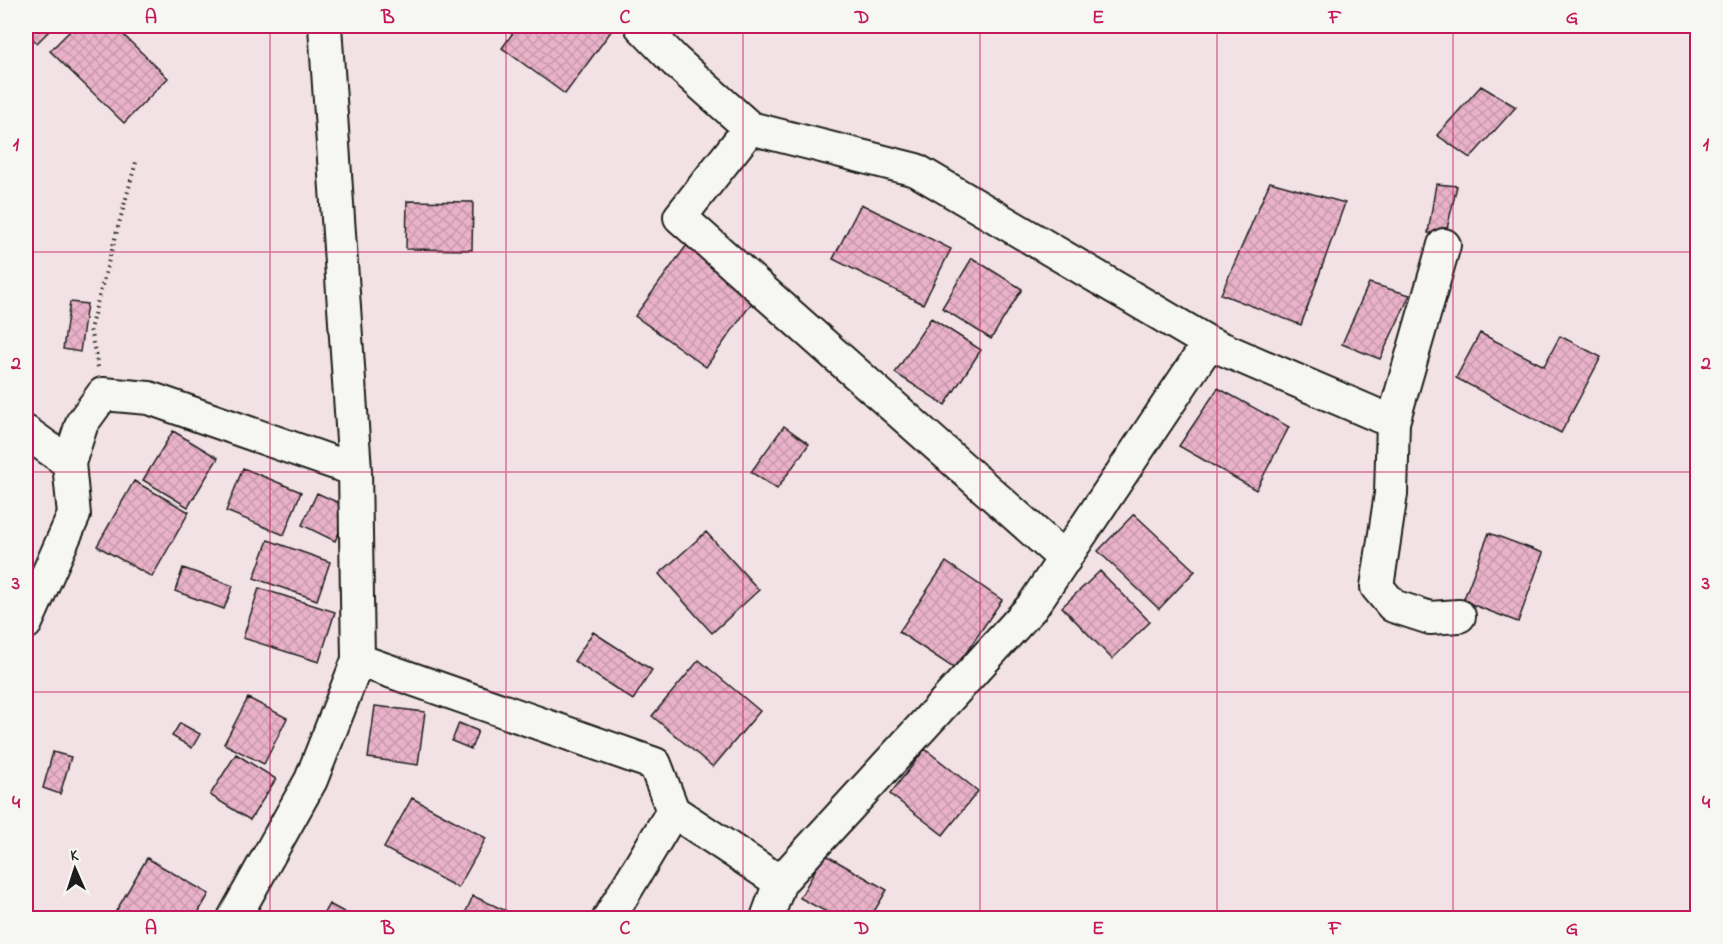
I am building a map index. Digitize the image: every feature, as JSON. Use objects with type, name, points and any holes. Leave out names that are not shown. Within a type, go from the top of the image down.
[{"type":"street","points":[[234,918],[311,780],[358,660],[355,470],[325,26]]},
{"type":"street","points":[[642,26],[675,62],[750,128],[916,170],[1209,343],[1393,422]]},
{"type":"street","points":[[750,128],[680,217],[1065,559]]},
{"type":"street","points":[[1444,245],[1393,422],[1391,494],[1377,587],[1393,606],[1430,618],[1459,616]]},
{"type":"street","points":[[767,918],[780,882],[1032,607],[1209,343]]},
{"type":"street","points":[[26,623],[74,515],[69,464],[82,423],[103,394],[149,398],[355,470]]},
{"type":"street","points":[[26,432],[69,464]]},
{"type":"street","points":[[358,660],[655,764],[672,811],[780,882]]},
{"type":"street","points":[[609,918],[672,811]]},
{"type":"path","points":[[103,394],[90,329],[136,162]]},
{"type":"building","points":[[26,26],[54,26],[37,43],[26,32]]},
{"type":"building","points":[[75,26],[114,26],[168,78],[124,123],[50,51]]},
{"type":"building","points":[[518,26],[606,26],[612,30],[565,94],[502,48]]},
{"type":"building","points":[[1481,86],[1516,107],[1470,158],[1437,135]]},
{"type":"building","points":[[1270,182],[1345,203],[1301,325],[1221,294]]},
{"type":"building","points":[[1436,184],[1457,186],[1446,233],[1428,233]]},
{"type":"building","points":[[407,201],[473,202],[472,250],[406,249]]},
{"type":"building","points":[[861,204],[951,249],[923,304],[833,259]]},
{"type":"building","points":[[689,242],[759,293],[706,367],[635,316]]},
{"type":"building","points":[[972,258],[1022,289],[991,339],[942,308]]},
{"type":"building","points":[[1369,283],[1410,295],[1380,359],[1342,344]]},
{"type":"building","points":[[70,302],[87,304],[80,352],[63,349]]},
{"type":"building","points":[[931,318],[981,350],[945,405],[895,373]]},
{"type":"building","points":[[1480,333],[1544,366],[1560,336],[1601,357],[1561,433],[1456,378]]},
{"type":"building","points":[[1218,388],[1289,427],[1256,490],[1179,446]]},
{"type":"building","points":[[784,426],[809,444],[777,489],[751,472]]},
{"type":"building","points":[[173,431],[218,458],[188,507],[143,480]]},
{"type":"building","points":[[243,468],[301,492],[284,535],[226,511]]},
{"type":"building","points":[[134,481],[189,512],[152,577],[97,546]]},
{"type":"building","points":[[317,493],[350,508],[335,541],[302,525]]},
{"type":"building","points":[[1134,514],[1195,571],[1159,609],[1098,551]]},
{"type":"building","points":[[706,532],[759,590],[712,633],[659,574]]},
{"type":"building","points":[[1489,533],[1543,553],[1518,622],[1463,601]]},
{"type":"building","points":[[268,540],[330,562],[317,600],[254,578]]},
{"type":"building","points":[[946,562],[1002,600],[955,669],[899,632]]},
{"type":"building","points":[[183,568],[233,586],[224,609],[175,591]]},
{"type":"building","points":[[1100,571],[1150,622],[1112,659],[1062,607]]},
{"type":"building","points":[[259,588],[335,612],[319,662],[243,638]]},
{"type":"building","points":[[593,632],[652,670],[633,700],[574,661]]},
{"type":"building","points":[[699,660],[760,711],[713,767],[652,716]]},
{"type":"building","points":[[248,698],[287,718],[264,764],[224,744]]},
{"type":"building","points":[[375,706],[425,712],[418,765],[368,758]]},
{"type":"building","points":[[180,723],[200,734],[192,748],[172,736]]},
{"type":"building","points":[[459,723],[478,731],[471,749],[452,741]]},
{"type":"building","points":[[925,749],[978,791],[943,835],[890,794]]},
{"type":"building","points":[[53,752],[71,757],[60,794],[43,788]]},
{"type":"building","points":[[236,754],[276,779],[250,820],[210,795]]},
{"type":"building","points":[[412,798],[486,838],[458,888],[384,848]]},
{"type":"building","points":[[824,854],[887,890],[870,918],[838,918],[800,898]]},
{"type":"building","points":[[147,858],[209,894],[195,918],[112,918]]},
{"type":"building","points":[[473,896],[522,918],[463,918]]},
{"type":"building","points":[[329,904],[355,918],[321,918]]}]
